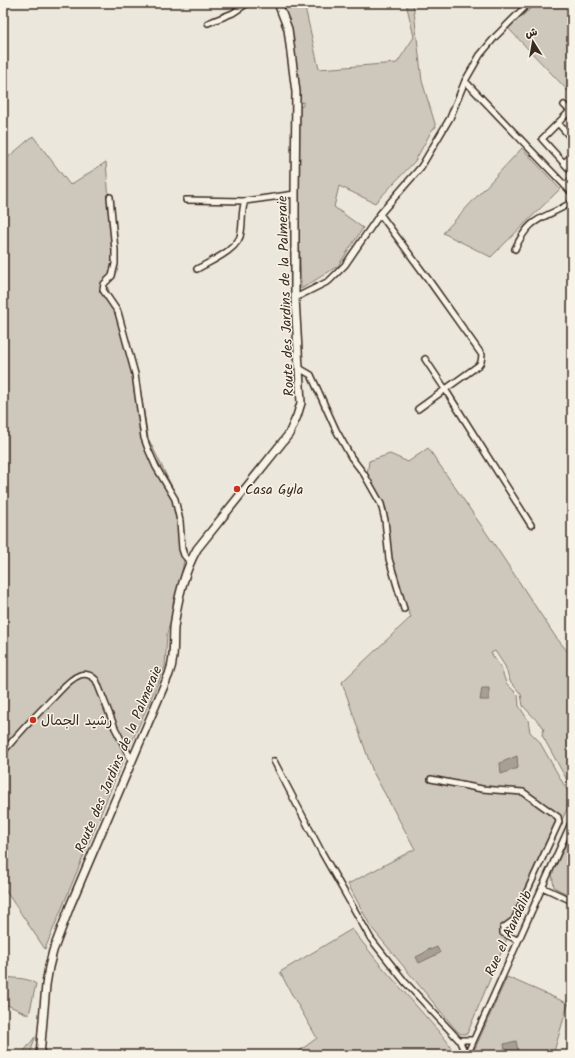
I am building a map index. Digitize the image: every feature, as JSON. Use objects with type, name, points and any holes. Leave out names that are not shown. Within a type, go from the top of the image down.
[{"type":"street","points":[[208,23],[233,13],[248,3]]},
{"type":"street","name":"Route des Jardins de la Palmeraie","points":[[40,1055],[46,985],[53,950],[70,906],[172,666],[175,620],[190,562],[197,549],[289,434],[301,404],[296,338],[295,298],[294,194],[296,92],[288,29],[278,3]]},
{"type":"street","points":[[295,298],[329,281],[345,265],[380,214],[425,161],[450,118],[465,81],[480,55],[496,36],[529,3]]},
{"type":"street","points":[[465,81],[572,193]]},
{"type":"street","points":[[564,105],[571,112],[542,139],[572,172]]},
{"type":"street","points":[[558,123],[572,138]]},
{"type":"street","points":[[564,163],[572,156]]},
{"type":"street","points":[[565,186],[572,179]]},
{"type":"street","points":[[186,200],[245,201],[294,194]]},
{"type":"street","points":[[110,197],[115,264],[112,276],[104,284],[103,290],[118,312],[135,374],[144,438],[156,467],[175,499],[180,521],[182,549],[184,555],[190,562]]},
{"type":"street","points":[[197,269],[215,260],[237,244],[240,240],[242,231],[242,208],[245,201]]},
{"type":"street","points":[[515,248],[521,235],[536,219],[572,202]]},
{"type":"street","points":[[380,214],[482,355],[481,362],[478,365],[418,409]]},
{"type":"street","points":[[424,359],[445,389],[531,525]]},
{"type":"street","points":[[299,368],[311,375],[336,430],[351,457],[364,474],[381,504],[385,520],[389,559],[404,609]]},
{"type":"street","points":[[3,752],[24,727],[68,683],[80,675],[85,674],[92,676],[99,686],[115,728],[132,762]]},
{"type":"street","points":[[274,761],[321,851],[371,939],[405,982],[459,1040],[466,1055]]},
{"type":"street","points":[[431,779],[482,789],[523,792],[558,817],[559,822],[514,920],[503,928],[503,933],[517,940]]},
{"type":"street","name":"Rue el Aandalib","points":[[466,1055],[572,822]]},
{"type":"street","points":[[542,887],[572,901]]},
{"type":"street","points":[[459,1040],[473,1040]]},
{"type":"shaded area","points":[[282,3],[304,3],[319,69],[397,63],[414,37],[406,3],[413,3],[422,81],[436,127],[432,130],[415,161],[375,203],[339,186],[334,207],[363,228],[338,266],[301,289],[297,176],[299,174],[296,138],[297,107],[303,106],[303,102],[298,103],[299,87],[296,79],[292,31]]},
{"type":"shaded area","points":[[537,3],[572,3],[572,95],[508,28]]},
{"type":"shaded area","points":[[33,136],[70,185],[106,162],[115,274],[107,285],[139,381],[148,438],[174,491],[182,517],[186,549],[181,577],[167,634],[165,667],[116,777],[45,949],[3,887],[3,160],[5,160]]},
{"type":"shaded area","points":[[522,148],[560,189],[491,257],[443,233]]},
{"type":"shaded area","points":[[428,448],[555,636],[572,657],[572,789],[542,735],[544,728],[523,706],[521,694],[510,681],[505,666],[495,651],[491,653],[501,668],[506,683],[518,695],[519,706],[528,720],[530,732],[539,741],[572,799],[572,805],[567,809],[506,941],[467,1034],[461,1034],[456,1030],[371,927],[348,884],[415,849],[373,772],[342,682],[411,617],[400,592],[391,556],[386,508],[367,475],[369,461],[390,454],[408,462]]},
{"type":"shaded area","points":[[482,688],[489,688],[489,700],[480,700]]},
{"type":"shaded area","points":[[517,756],[518,768],[501,774],[500,763]]},
{"type":"shaded area","points":[[572,832],[572,896],[554,887],[552,874]]},
{"type":"shaded area","points":[[352,929],[378,962],[447,1041],[455,1055],[294,1055],[317,1038],[280,972]]},
{"type":"shaded area","points":[[437,947],[440,953],[419,963],[416,957],[424,953],[429,948],[430,950]]},
{"type":"shaded area","points":[[3,975],[11,978],[31,981],[36,984],[29,1015],[3,1003]]},
{"type":"shaded area","points":[[507,977],[567,1003],[572,994],[572,1005],[568,1004],[553,1055],[472,1055]]},
{"type":"shaded area","points":[[35,1037],[30,1055],[21,1055]]},
{"type":"shaded area","points":[[516,1041],[519,1055],[506,1055],[504,1044]]},
{"type":"place","name":"Casa Gyla","points":[[237,489]]},
{"type":"place","name":"رشيد الجمال","points":[[33,720]]}]
